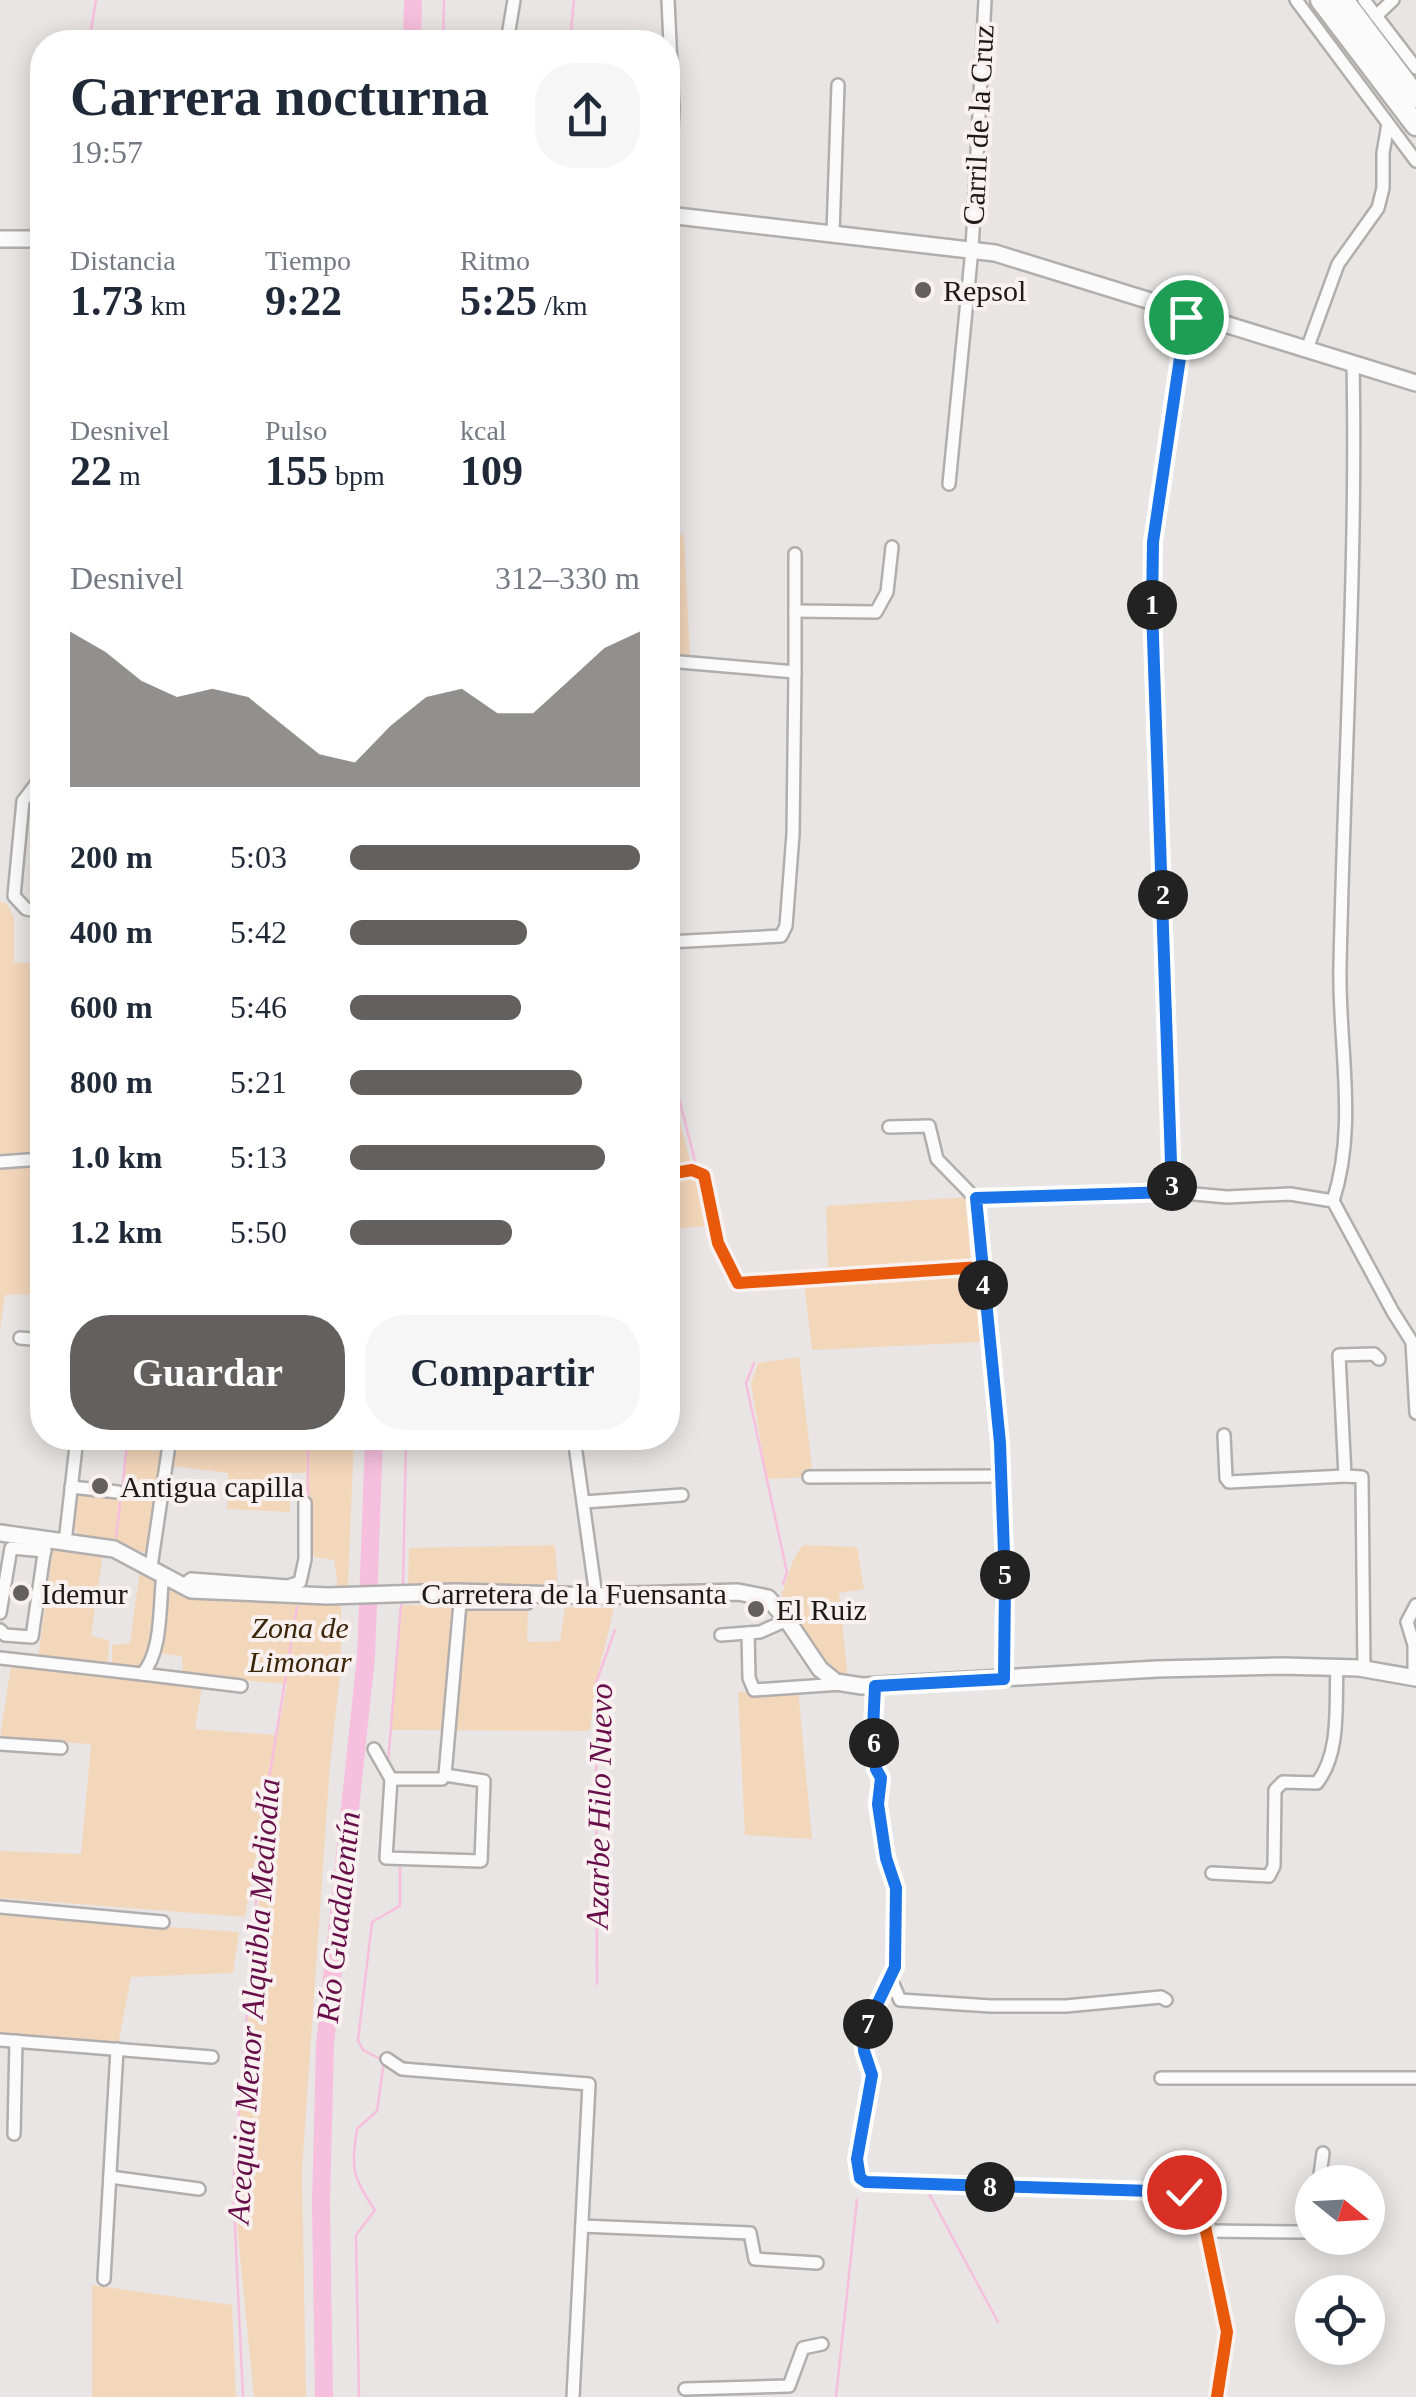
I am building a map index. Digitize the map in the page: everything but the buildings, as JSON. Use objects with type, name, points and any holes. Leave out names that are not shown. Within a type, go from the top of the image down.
[{"type":"highway","points":[[1322,0],[1416,124]]},
{"type":"highway","points":[[1342,0],[1416,98]]},
{"type":"main road","points":[[680,216],[972,249],[1024,260],[1416,383]]},
{"type":"main road","points":[[0,239],[30,239]]},
{"type":"main road","name":"Carretera de la Fuensanta","points":[[0,1533],[46,1545],[65,1542],[114,1550],[191,1590],[328,1596],[738,1592],[768,1598],[788,1620],[820,1669],[836,1682],[846,1683]]},
{"type":"main road","points":[[846,1683],[875,1686],[1157,1669],[1337,1667],[1415,1678]]},
{"type":"street","points":[[510,30],[514,0]]},
{"type":"street","points":[[668,0],[669,30]]},
{"type":"street","name":"Carril de la Cruz","points":[[949,484],[972,249],[985,0]]},
{"type":"street","points":[[1296,0],[1416,161]]},
{"type":"street","points":[[1364,0],[1416,68]]},
{"type":"street","points":[[1376,16],[1393,0]]},
{"type":"street","points":[[833,232],[838,85]]},
{"type":"street","points":[[1307,349],[1338,264],[1372,219],[1381,199],[1382,153],[1388,124]]},
{"type":"street","points":[[1172,1192],[1152,558],[1187,310]]},
{"type":"street","points":[[1352,363],[1356,500],[1345,718],[1340,976],[1346,1081],[1340,1179],[1333,1201],[1412,1342],[1416,1413]]},
{"type":"street","points":[[795,611],[876,612],[887,592],[892,548]]},
{"type":"street","points":[[680,941],[781,936],[786,926],[793,834],[795,554]]},
{"type":"street","points":[[680,661],[795,672]]},
{"type":"street","points":[[30,793],[24,801],[14,884],[14,896],[30,910]]},
{"type":"street","points":[[889,1127],[929,1126],[937,1159],[976,1198],[1001,1476],[1004,1679]]},
{"type":"street","points":[[0,1162],[30,1160]]},
{"type":"street","points":[[680,1172],[692,1170],[704,1175],[718,1243],[738,1283],[981,1267]]},
{"type":"street","points":[[976,1198],[1172,1192],[1228,1197],[1290,1194],[1333,1201]]},
{"type":"street","points":[[20,1338],[30,1339]]},
{"type":"street","points":[[1345,1476],[1339,1355],[1374,1354],[1379,1360]]},
{"type":"street","points":[[1224,1435],[1229,1482],[1362,1477],[1364,1668]]},
{"type":"street","points":[[65,1542],[76,1450]]},
{"type":"street","points":[[142,1674],[149,1667],[154,1650],[169,1450]]},
{"type":"street","points":[[576,1450],[596,1596]]},
{"type":"street","points":[[809,1477],[1001,1476]]},
{"type":"street","points":[[71,1487],[118,1492]]},
{"type":"street","points":[[584,1502],[682,1494]]},
{"type":"street","points":[[183,1586],[191,1579],[288,1586],[300,1582],[305,1559],[305,1503]]},
{"type":"street","points":[[0,1614],[11,1548],[46,1545],[32,1637],[4,1634],[0,1630]]},
{"type":"street","points":[[391,1779],[442,1779],[445,1775],[460,1603],[528,1603],[530,1595]]},
{"type":"street","points":[[1415,1678],[1414,1645],[1407,1622],[1416,1604]]},
{"type":"street","points":[[721,1635],[760,1632],[788,1620]]},
{"type":"street","points":[[748,1633],[748,1678],[754,1690],[846,1683]]},
{"type":"street","points":[[0,1658],[241,1686]]},
{"type":"street","points":[[1212,1874],[1268,1876],[1274,1866],[1275,1790],[1283,1782],[1317,1783],[1328,1768],[1333,1748],[1337,1667]]},
{"type":"street","points":[[875,1686],[873,1729],[876,1769],[881,1778],[878,1804],[886,1858],[896,1888],[895,1967],[863,2034],[872,2075],[857,2159],[860,2178],[866,2182],[980,2187],[1184,2192],[1196,2200],[1206,2231],[1227,2332],[1217,2397]]},
{"type":"street","points":[[0,1744],[60,1748]]},
{"type":"street","points":[[374,1749],[391,1779],[386,1858],[481,1861],[484,1781],[445,1775]]},
{"type":"street","points":[[0,1908],[163,1922]]},
{"type":"street","points":[[890,1977],[900,2000],[1047,2006],[1161,1997],[1166,2000]]},
{"type":"street","points":[[0,2040],[212,2056]]},
{"type":"street","points":[[14,2134],[16,2041]]},
{"type":"street","points":[[104,2280],[117,2049]]},
{"type":"street","points":[[387,2059],[402,2069],[589,2084],[573,2397]]},
{"type":"street","points":[[1161,2078],[1416,2078]]},
{"type":"street","points":[[1321,2165],[1322,2154]]},
{"type":"street","points":[[110,2177],[199,2189]]},
{"type":"street","points":[[582,2226],[750,2233],[756,2260],[816,2264]]},
{"type":"street","points":[[1206,2231],[1295,2232]]},
{"type":"street","points":[[685,2389],[714,2393],[789,2386],[803,2348],[822,2344]]},
{"type":"green space","points":[[680,535],[684,535],[690,658],[680,657]]},
{"type":"green space","points":[[0,902],[6,903],[14,918],[14,962],[30,963],[30,1152],[0,1154]]},
{"type":"green space","points":[[680,1122],[691,1164],[680,1166]]},
{"type":"green space","points":[[30,1163],[30,1294],[5,1295],[0,1330],[0,1166]]},
{"type":"green space","points":[[680,1174],[704,1175],[714,1225],[680,1229]]},
{"type":"green space","points":[[970,1197],[974,1260],[828,1270],[826,1206]]},
{"type":"green space","points":[[976,1272],[982,1342],[812,1350],[804,1282]]},
{"type":"green space","points":[[799,1357],[812,1466],[809,1477],[767,1479],[751,1384],[758,1363]]},
{"type":"green space","points":[[126,1450],[164,1450],[151,1555],[111,1540],[78,1535],[73,1525],[79,1480],[122,1485]]},
{"type":"green space","points":[[171,1450],[354,1450],[348,1586],[338,1587],[334,1560],[315,1557],[307,1546],[306,1473],[290,1473],[290,1512],[227,1509],[228,1473],[172,1466]]},
{"type":"green space","points":[[555,1545],[558,1587],[408,1586],[409,1548]]},
{"type":"green space","points":[[804,1545],[857,1547],[864,1589],[839,1593],[848,1679],[817,1653],[781,1596],[793,1562]]},
{"type":"green space","points":[[53,1547],[103,1554],[91,1636],[109,1640],[108,1666],[38,1659]]},
{"type":"green space","points":[[140,1569],[157,1578],[149,1656],[138,1670],[112,1666],[112,1645],[130,1643]]},
{"type":"green space","name":"Zona de Limonar","points":[[167,1585],[194,1595],[341,1605],[341,1667],[330,1765],[302,2170],[306,2397],[254,2397],[233,2185],[270,1778],[245,1917],[0,1898],[0,1851],[81,1854],[91,1744],[0,1738],[11,1665],[202,1686],[195,1729],[277,1735],[287,1684],[183,1675],[182,1656],[154,1653]]},
{"type":"green space","points":[[401,1605],[528,1608],[527,1642],[560,1641],[565,1607],[614,1608],[596,1683],[590,1731],[391,1730]]},
{"type":"green space","points":[[798,1688],[812,1839],[745,1835],[738,1692]]},
{"type":"green space","points":[[0,1915],[239,1932],[233,1973],[131,1977],[118,2045],[0,2036]]},
{"type":"green space","points":[[92,2285],[232,2305],[236,2397],[92,2397]]},
{"type":"waterway","name":"Acequia Menor Alquibla Mediodía","points":[[91,30],[96,0]]},
{"type":"waterway","name":"Río Guadalentín","points":[[412,30],[413,0]]},
{"type":"waterway","points":[[443,30],[444,0]]},
{"type":"waterway","points":[[571,30],[574,0]]},
{"type":"waterway","name":"Azarbe Hilo Nuevo","points":[[680,1102],[696,1165]]},
{"type":"waterway","name":"Azarbe Hilo Nuevo","points":[[754,1363],[746,1383],[787,1572],[783,1584]]},
{"type":"waterway","points":[[122,1490],[126,1450]]},
{"type":"waterway","name":"Acequia Menor Alquibla Mediodía","points":[[308,1450],[308,1501]]},
{"type":"waterway","name":"Río Guadalentín","points":[[324,2397],[321,2203],[325,2045],[366,1657],[374,1450]]},
{"type":"waterway","points":[[403,1586],[406,1450]]},
{"type":"waterway","points":[[116,1537],[121,1495]]},
{"type":"waterway","points":[[388,1763],[401,1605]]},
{"type":"waterway","name":"Acequia Menor Alquibla Mediodía","points":[[243,2397],[233,2185],[263,1816],[297,1607]]},
{"type":"waterway","name":"Azarbe Hilo Nuevo","points":[[597,1984],[596,1683],[615,1630]]},
{"type":"waterway","points":[[359,2397],[356,2235],[375,2210],[358,2180],[354,2154],[357,2129],[377,2111],[384,2061],[363,2050],[358,2040],[372,1922],[400,1906],[400,1866],[396,1864]]},
{"type":"waterway","points":[[926,2188],[998,2322]]},
{"type":"waterway","points":[[836,2397],[857,2200]]},
{"type":"cycle path","points":[[680,1172],[692,1170],[704,1175],[718,1243],[738,1283],[981,1267],[975,1198],[1173,1192],[1152,608],[1153,542],[1187,311]]},
{"type":"cycle path","points":[[875,1686],[873,1729],[881,1778],[877,1804],[896,1888],[895,1967],[863,2035],[872,2075],[857,2159],[860,2178],[867,2182],[1184,2192],[1196,2200],[1202,2212],[1227,2332],[1217,2397]]},
{"type":"place","name":"Repsol","points":[[923,290]]},
{"type":"place","name":"Antigua capilla","points":[[100,1486]]},
{"type":"place","name":"Idemur","points":[[21,1593]]},
{"type":"place","name":"El Ruiz","points":[[756,1609]]},
{"type":"route","points":[[1184,2192],[866,2182],[860,2178],[857,2159],[872,2075],[863,2034],[895,1967],[896,1888],[886,1858],[878,1804],[881,1778],[876,1769],[873,1729],[875,1686],[1004,1679],[1000,1443],[976,1198],[1172,1192],[1153,542],[1186,317]]}]
